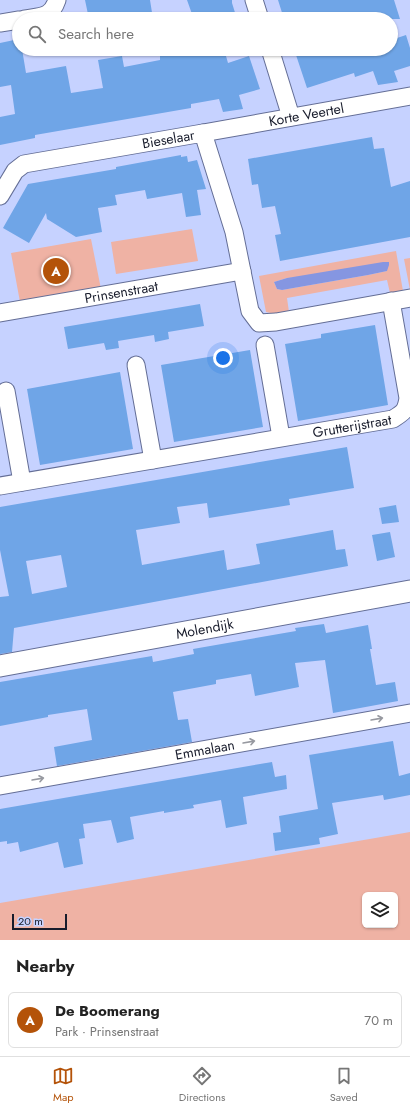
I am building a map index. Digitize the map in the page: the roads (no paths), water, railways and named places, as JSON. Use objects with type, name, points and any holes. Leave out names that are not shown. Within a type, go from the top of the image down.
[{"type":"street","points":[[51,12],[55,8],[58,0]]},
{"type":"street","points":[[254,0],[258,12]]},
{"type":"street","points":[[0,23],[12,21]]},
{"type":"street","points":[[272,56],[291,117]]},
{"type":"street","name":"Korte Veertel","points":[[203,133],[410,96]]},
{"type":"street","name":"Bieselaar","points":[[0,196],[15,171],[24,164],[203,133],[234,232],[250,310],[260,323],[276,322],[391,301]]},
{"type":"street","name":"Prinsenstraat","points":[[0,313],[242,271]]},
{"type":"street","points":[[391,301],[410,298]]},
{"type":"street","name":"Grutterijstraat","points":[[0,486],[393,419],[402,414],[407,408],[408,398],[391,301]]},
{"type":"street","points":[[265,345],[282,437]]},
{"type":"street","points":[[136,365],[153,460]]},
{"type":"street","points":[[6,391],[22,482]]},
{"type":"street","name":"Molendijk","points":[[0,666],[410,590]]},
{"type":"street","name":"Emmalaan","points":[[0,786],[410,713]]},
{"type":"water","points":[[389,262],[387,271],[368,275],[282,290],[277,289],[274,282],[287,278]]},
{"type":"place","name":"De Boomerang","points":[[56,271]]}]
